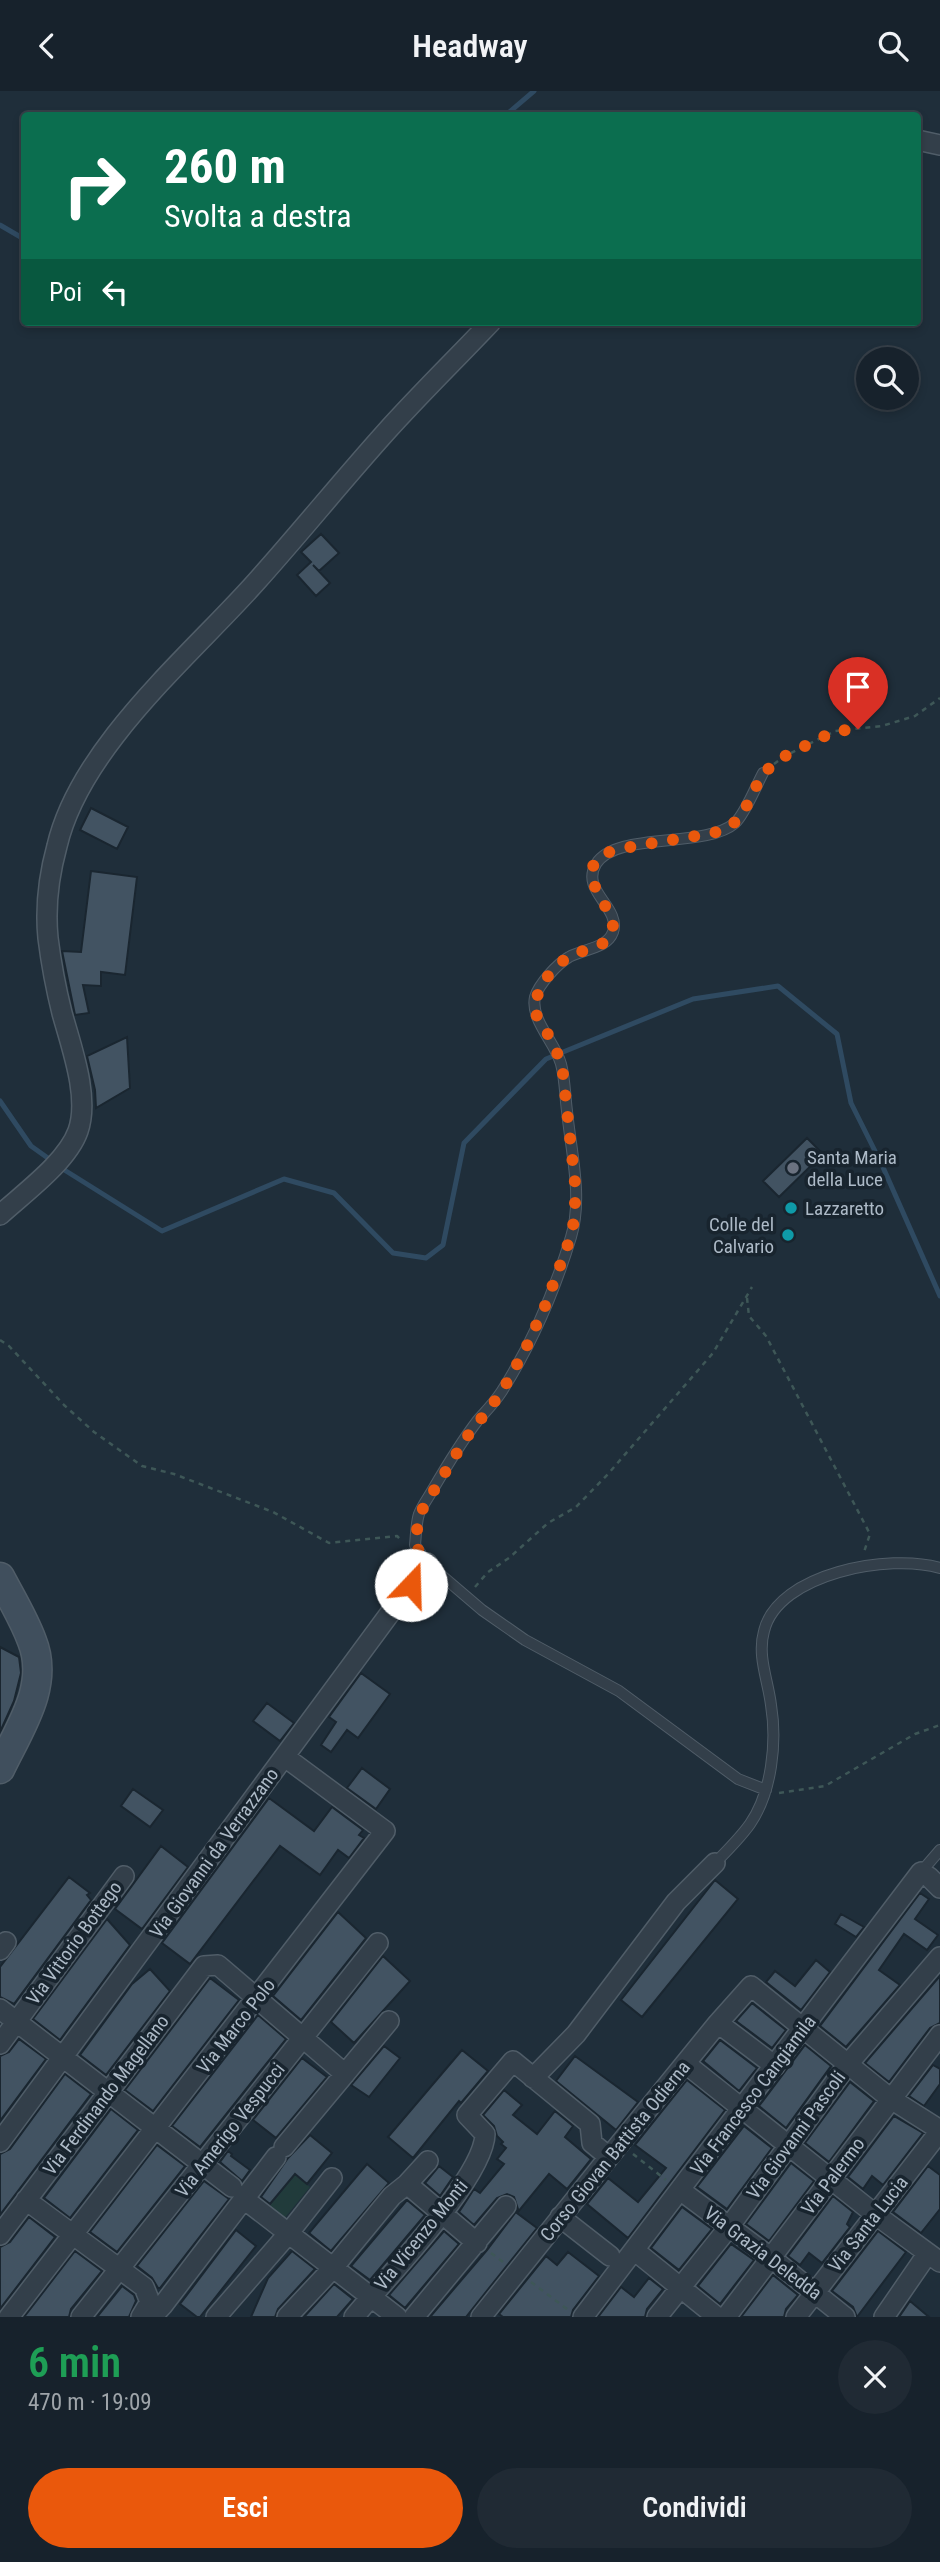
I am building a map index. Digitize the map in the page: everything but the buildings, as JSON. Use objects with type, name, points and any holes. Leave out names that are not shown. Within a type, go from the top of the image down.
[{"type":"main road","points":[[0,1577],[32,1641],[38,1664],[38,1681],[33,1701],[0,1769]]},
{"type":"street","points":[[921,141],[940,145]]},
{"type":"street","points":[[0,1215],[66,1151],[78,1131],[81,1105],[76,1062],[62,1010],[48,937],[48,890],[57,843],[71,804],[94,765],[143,702],[255,584],[386,432],[487,326]]},
{"type":"street","name":"Via Giovanni da Verrazzano","points":[[0,2143],[427,1563]]},
{"type":"street","name":"Via Marco Polo","points":[[9,2317],[385,1831],[285,1757]]},
{"type":"street","points":[[614,2150],[592,2143],[590,2124],[533,2078],[576,2034],[676,1902],[715,1863]]},
{"type":"street","points":[[920,1872],[940,1888]]},
{"type":"street","name":"Via Francesco Cangiamila","points":[[576,2313],[634,2251],[920,1872]]},
{"type":"street","name":"Via Vittorio Bottego","points":[[0,2044],[124,1876]]},
{"type":"street","name":"Via Amerigo Vespucci","points":[[82,2317],[378,1944]]},
{"type":"street","name":"Via Giovanni Pascoli","points":[[657,2317],[729,2227],[848,2064],[940,1957]]},
{"type":"street","name":"Via Ferdinando Magellano","points":[[0,2235],[204,1966],[218,1965],[257,1998]]},
{"type":"street","name":"Corso Giovan Battista Odierna","points":[[483,2316],[614,2150],[751,1986],[804,2028]]},
{"type":"street","points":[[257,1998],[345,2074]]},
{"type":"street","points":[[0,2009],[397,2317]]},
{"type":"street","points":[[152,2317],[163,2305],[238,2193],[280,2152],[389,2021]]},
{"type":"street","points":[[718,2023],[775,2066]]},
{"type":"street","points":[[804,2028],[891,2099],[940,2131]]},
{"type":"street","name":"Via Palermo","points":[[726,2317],[940,2035]]},
{"type":"street","name":"Via Vicenzo Monti","points":[[354,2317],[463,2186],[485,2145],[485,2134],[467,2115],[513,2061],[533,2078]]},
{"type":"street","points":[[686,2064],[934,2258],[884,2317]]},
{"type":"street","name":"Via Santa Lucia","points":[[796,2317],[940,2131]]},
{"type":"street","points":[[287,2317],[332,2269],[392,2196],[407,2185],[428,2161]]},
{"type":"street","points":[[216,2317],[332,2178]]},
{"type":"street","points":[[407,2185],[477,2243]]},
{"type":"street","name":"Via Grazia Deledda","points":[[680,2190],[845,2317]]},
{"type":"street","points":[[26,2200],[148,2291],[149,2308],[141,2317]]},
{"type":"street","points":[[414,2317],[506,2206]]},
{"type":"street","points":[[560,2217],[610,2256]]},
{"type":"street","points":[[634,2251],[717,2317]]},
{"type":"lane","points":[[763,773],[741,817],[728,828],[610,851],[597,862],[593,886],[612,917],[614,930],[608,941],[567,958],[540,986],[534,1011],[553,1043],[562,1065],[575,1183],[575,1215],[571,1236],[525,1350],[501,1393],[451,1460],[419,1515],[415,1545],[427,1563],[482,1610],[526,1640],[619,1691],[738,1779],[766,1790]]},
{"type":"lane","points":[[715,1863],[752,1821],[766,1790],[772,1753],[772,1707],[761,1651],[771,1611],[793,1592],[827,1576],[860,1566],[902,1563],[940,1568]]},
{"type":"lane","points":[[920,1872],[940,1850]]},
{"type":"path","points":[[763,773],[785,756],[835,731],[882,726],[915,716],[940,698]]},
{"type":"path","points":[[466,1596],[488,1572],[509,1558],[548,1523],[576,1507],[608,1474],[713,1353],[752,1287],[746,1300],[749,1316],[766,1336],[870,1535],[860,1566]]},
{"type":"path","points":[[0,1340],[94,1432],[142,1466],[174,1474],[273,1512],[329,1543],[397,1536],[427,1563]]},
{"type":"path","points":[[766,1790],[783,1794],[825,1786],[915,1734],[940,1725]]},
{"type":"path","points":[[614,2150],[655,2172]]},
{"type":"path","points":[[477,2243],[576,2313]]},
{"type":"green space","points":[[295,2174],[310,2187],[283,2220],[268,2207]]},
{"type":"waterway","points":[[510,112],[534,91]]},
{"type":"waterway","points":[[0,225],[21,237]]},
{"type":"waterway","points":[[0,1101],[31,1146],[162,1231],[284,1179],[334,1193],[393,1253],[426,1258],[443,1245],[464,1143],[546,1059],[693,999],[778,986],[837,1034],[851,1103],[882,1165],[940,1296]]},
{"type":"place","name":"Santa Maria della Luce","points":[[793,1168]]},
{"type":"place","name":"Lazzaretto","points":[[791,1208]]},
{"type":"place","name":"Colle del Calvario","points":[[788,1235]]},
{"type":"route","points":[[411,1585],[427,1563],[415,1545],[419,1515],[444,1470],[501,1393],[525,1350],[571,1236],[575,1215],[575,1183],[562,1065],[553,1043],[534,1011],[535,997],[540,986],[567,958],[608,941],[614,930],[612,917],[593,886],[592,878],[597,862],[610,851],[728,828],[741,817],[763,773],[785,756],[835,731],[858,729]]}]
